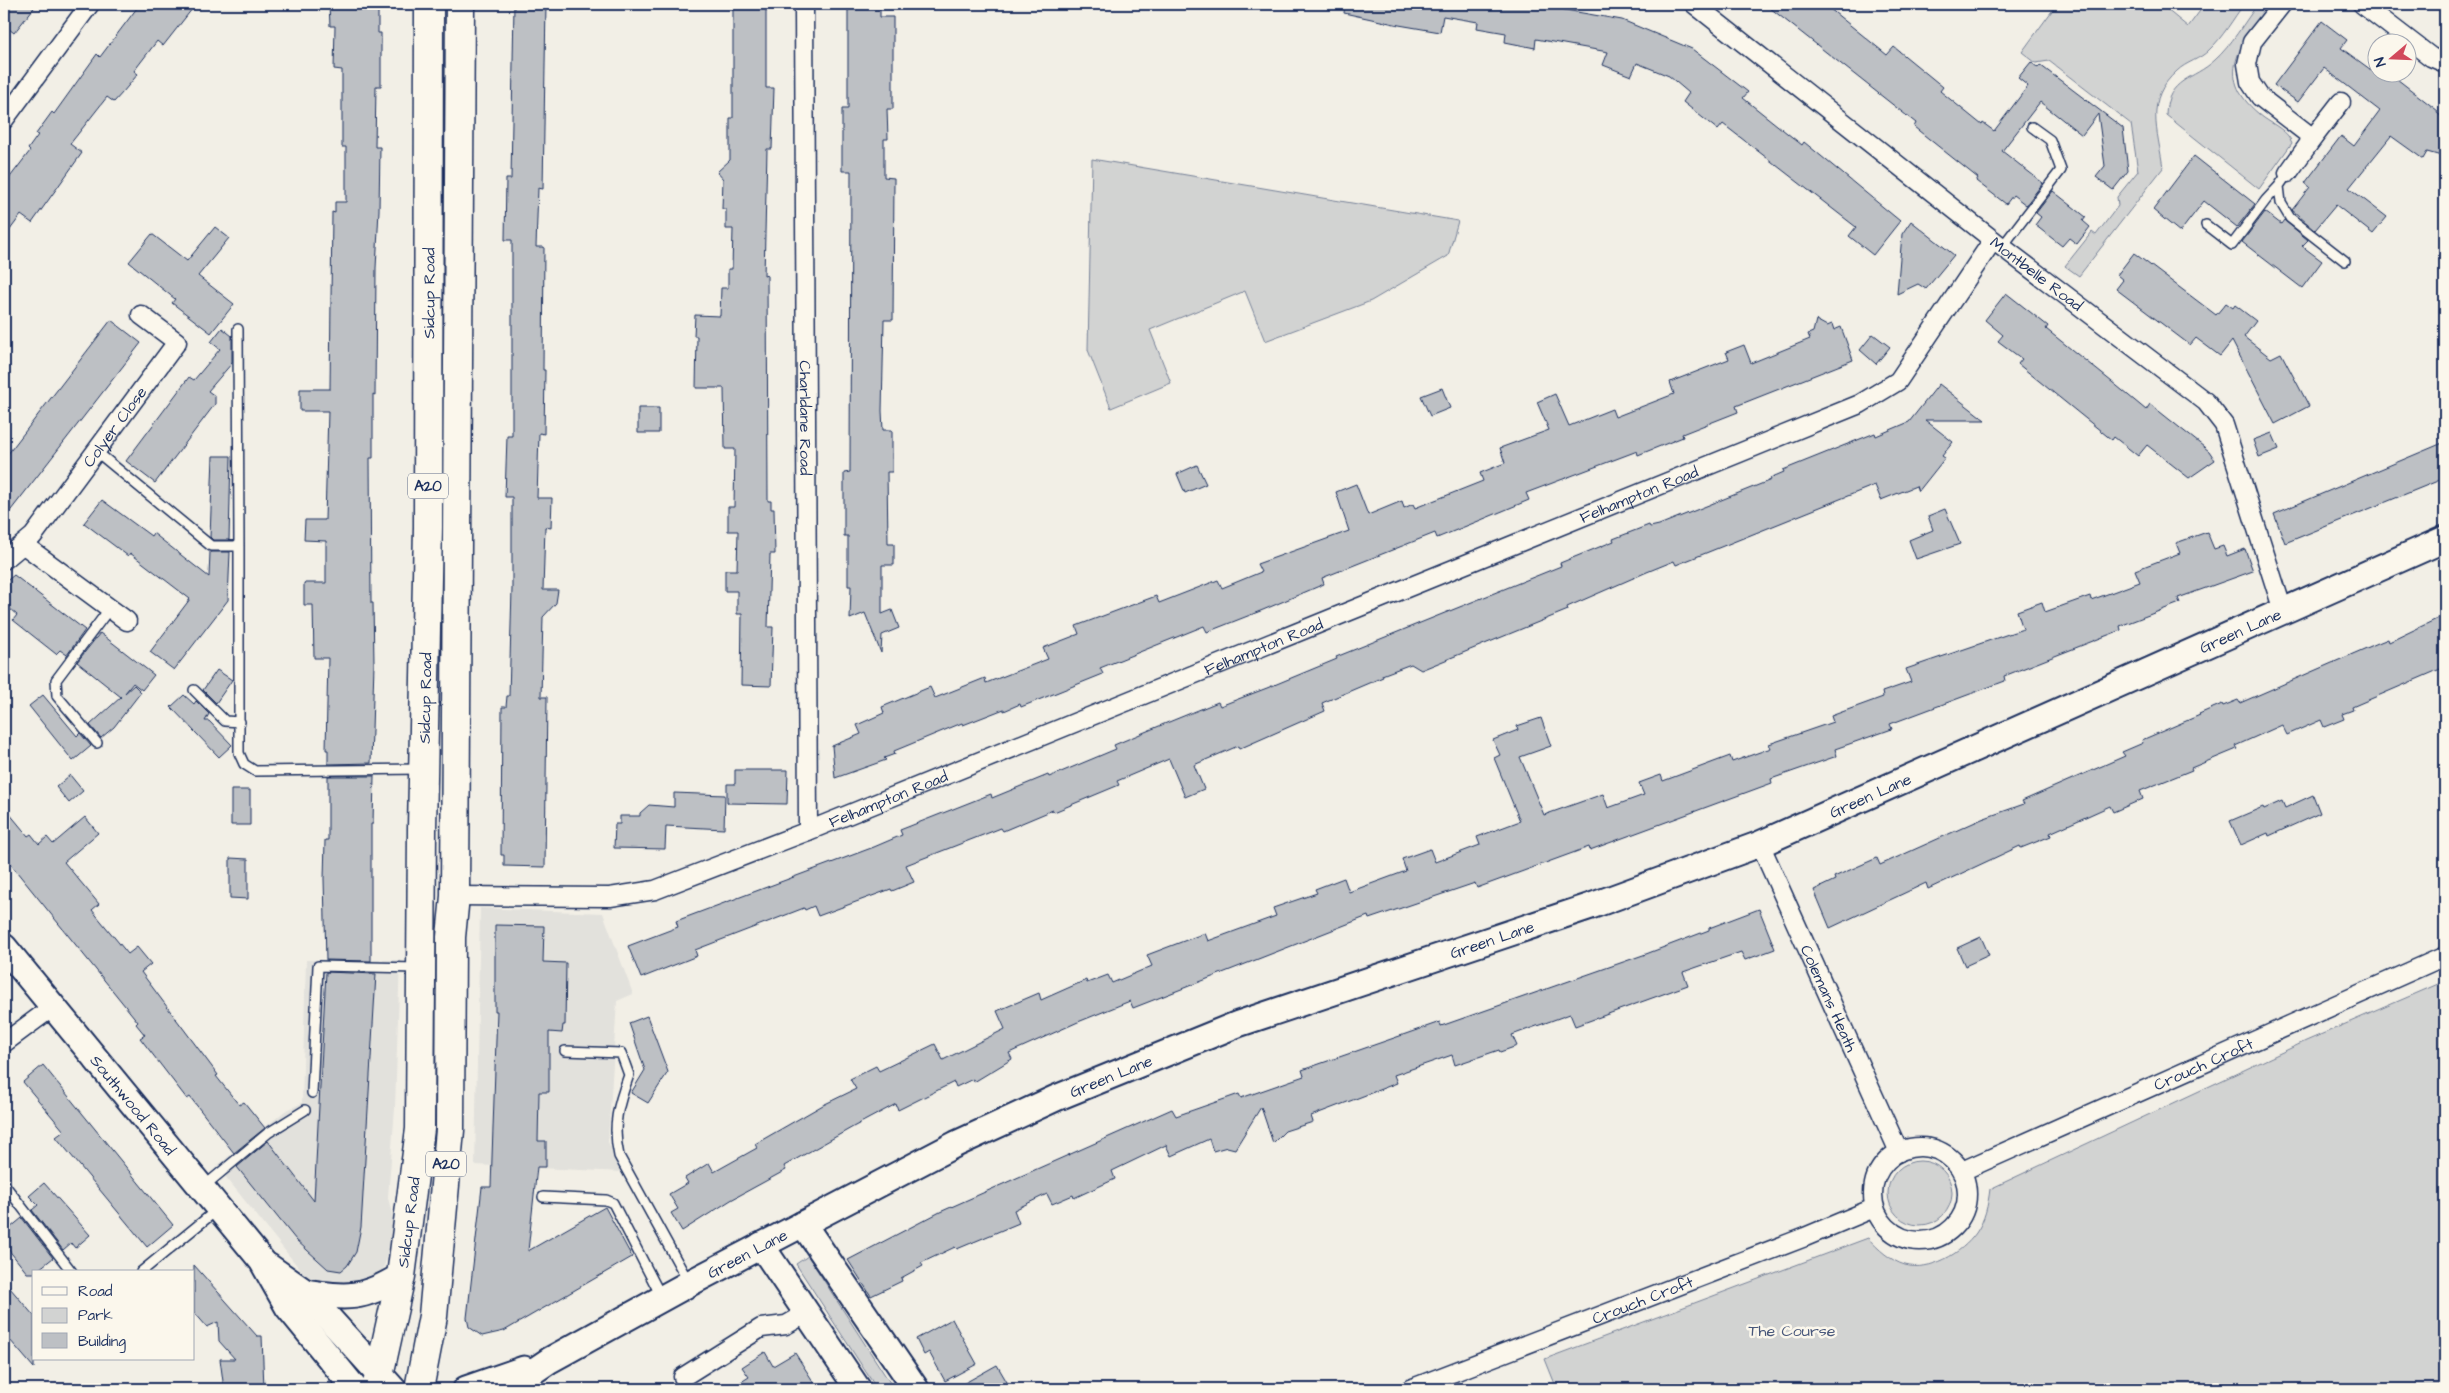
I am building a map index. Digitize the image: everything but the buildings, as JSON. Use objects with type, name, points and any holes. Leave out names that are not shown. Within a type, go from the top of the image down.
[{"type":"highway","name":"Sidcup Road","points":[[383,1384],[420,1129],[422,829],[428,527],[429,4]]},
{"type":"highway","name":"Sidcup Road","points":[[419,1389],[433,1316],[450,1130],[451,937],[455,896],[460,4]]},
{"type":"main road","name":"Green Lane","points":[[507,1389],[550,1360],[690,1283],[956,1144],[1056,1098],[1238,1024],[1591,906],[1760,844],[2445,539]]},
{"type":"main road","name":"Southwood Road","points":[[4,947],[262,1261],[288,1307],[355,1389]]},
{"type":"main road","points":[[803,1224],[916,1389]]},
{"type":"main road","points":[[762,1245],[858,1389]]},
{"type":"main road","name":"Southwood Road","points":[[262,1261],[305,1292],[383,1384]]},
{"type":"main road","name":"Southwood Road","points":[[305,1292],[338,1297],[360,1296],[382,1287],[400,1276]]},
{"type":"main road","name":"Green Lane","points":[[466,1389],[550,1360]]},
{"type":"street","points":[[4,120],[90,4]]},
{"type":"street","name":"Charldane Road","points":[[804,4],[808,831]]},
{"type":"street","name":"Montbelle Road","points":[[1694,4],[1997,244],[2206,402],[2224,425],[2283,610]]},
{"type":"street","points":[[2282,4],[2252,42],[2247,64],[2250,82],[2260,97],[2313,138]]},
{"type":"street","points":[[2362,4],[2431,57],[2445,63]]},
{"type":"street","points":[[2284,180],[2341,102]]},
{"type":"street","name":"Felhampton Road","points":[[455,896],[492,898],[610,897],[655,890],[808,831],[1860,404],[1898,381],[1997,244]]},
{"type":"street","name":"Colyer Close","points":[[4,560],[24,545],[96,452],[177,342],[141,315]]},
{"type":"street","points":[[24,545],[126,621]]},
{"type":"street","name":"Colemans Heath","points":[[1760,844],[1899,1152]]},
{"type":"street","name":"Crouch Croft","points":[[1962,1171],[2445,956]]},
{"type":"street","points":[[4,1044],[54,1006]]},
{"type":"street","points":[[1920,1146],[1937,1149],[1951,1157],[1962,1171],[1967,1187],[1967,1204],[1961,1219],[1950,1232],[1935,1240],[1919,1242],[1902,1238],[1888,1230],[1874,1208],[1872,1191],[1876,1175],[1885,1161],[1899,1152],[1920,1146]]},
{"type":"street","name":"Crouch Croft","points":[[1410,1389],[1874,1208]]},
{"type":"street","points":[[683,1377],[761,1328],[786,1325],[807,1313]]},
{"type":"lane","points":[[1997,244],[2061,170],[2050,140],[2032,127]]},
{"type":"lane","points":[[2206,225],[2232,245],[2266,200],[2284,180]]},
{"type":"lane","points":[[2284,180],[2281,203],[2290,218],[2345,261]]},
{"type":"lane","points":[[238,328],[240,753],[244,764],[255,771],[424,770]]},
{"type":"lane","points":[[96,452],[211,546],[239,546]]},
{"type":"lane","points":[[96,743],[57,696],[56,680],[110,608]]},
{"type":"lane","points":[[194,690],[225,721],[240,722]]},
{"type":"lane","points":[[312,1093],[318,966],[421,968]]},
{"type":"lane","points":[[565,1051],[621,1053],[629,1075],[619,1102],[614,1135],[619,1156],[690,1283]]},
{"type":"lane","points":[[202,1188],[268,1133],[305,1110]]},
{"type":"lane","points":[[4,1184],[70,1270]]},
{"type":"lane","points":[[543,1197],[606,1200],[613,1203],[663,1298]]},
{"type":"lane","points":[[143,1270],[218,1209]]},
{"type":"shaded area","points":[[480,908],[603,913],[633,994],[617,1001],[608,1142],[623,1172],[475,1165]]},
{"type":"shaded area","points":[[306,960],[400,960],[395,1108],[388,1198],[393,1218],[389,1251],[383,1269],[374,1281],[327,1287],[307,1278],[217,1166],[285,1111],[302,1103]]},
{"type":"green space","points":[[2057,4],[2160,4],[2188,27],[2205,4],[2244,4],[2214,45],[2202,56],[2177,71],[2160,93],[2156,116],[2163,168],[2079,276],[2065,266],[2092,232],[2096,235],[2118,206],[2117,197],[2138,171],[2131,124],[2049,61],[2036,63],[2022,52]]},
{"type":"green space","points":[[2258,4],[2272,4],[2250,33],[2236,61],[2235,74],[2238,89],[2248,103],[2264,118],[2284,132],[2292,143],[2259,189],[2166,115],[2171,94],[2176,87],[2207,67],[2221,54]]},
{"type":"green space","points":[[1092,159],[1458,221],[1448,256],[1371,301],[1265,341],[1245,291],[1150,330],[1171,383],[1111,408],[1088,350]]},
{"type":"green space","name":"The Course","points":[[2445,981],[2445,1389],[1557,1389],[1545,1359],[1868,1238],[1885,1254],[1905,1265],[1925,1266],[1945,1259],[1963,1247],[1976,1233],[1986,1212],[1990,1189],[2306,1041]]},
{"type":"green space","points":[[1920,1161],[1932,1163],[1943,1170],[1950,1181],[1952,1193],[1950,1205],[1943,1216],[1932,1223],[1920,1225],[1908,1223],[1897,1216],[1890,1205],[1888,1193],[1890,1181],[1897,1170],[1908,1163]]},
{"type":"green space","points":[[808,1256],[894,1389],[877,1389],[796,1264]]}]
